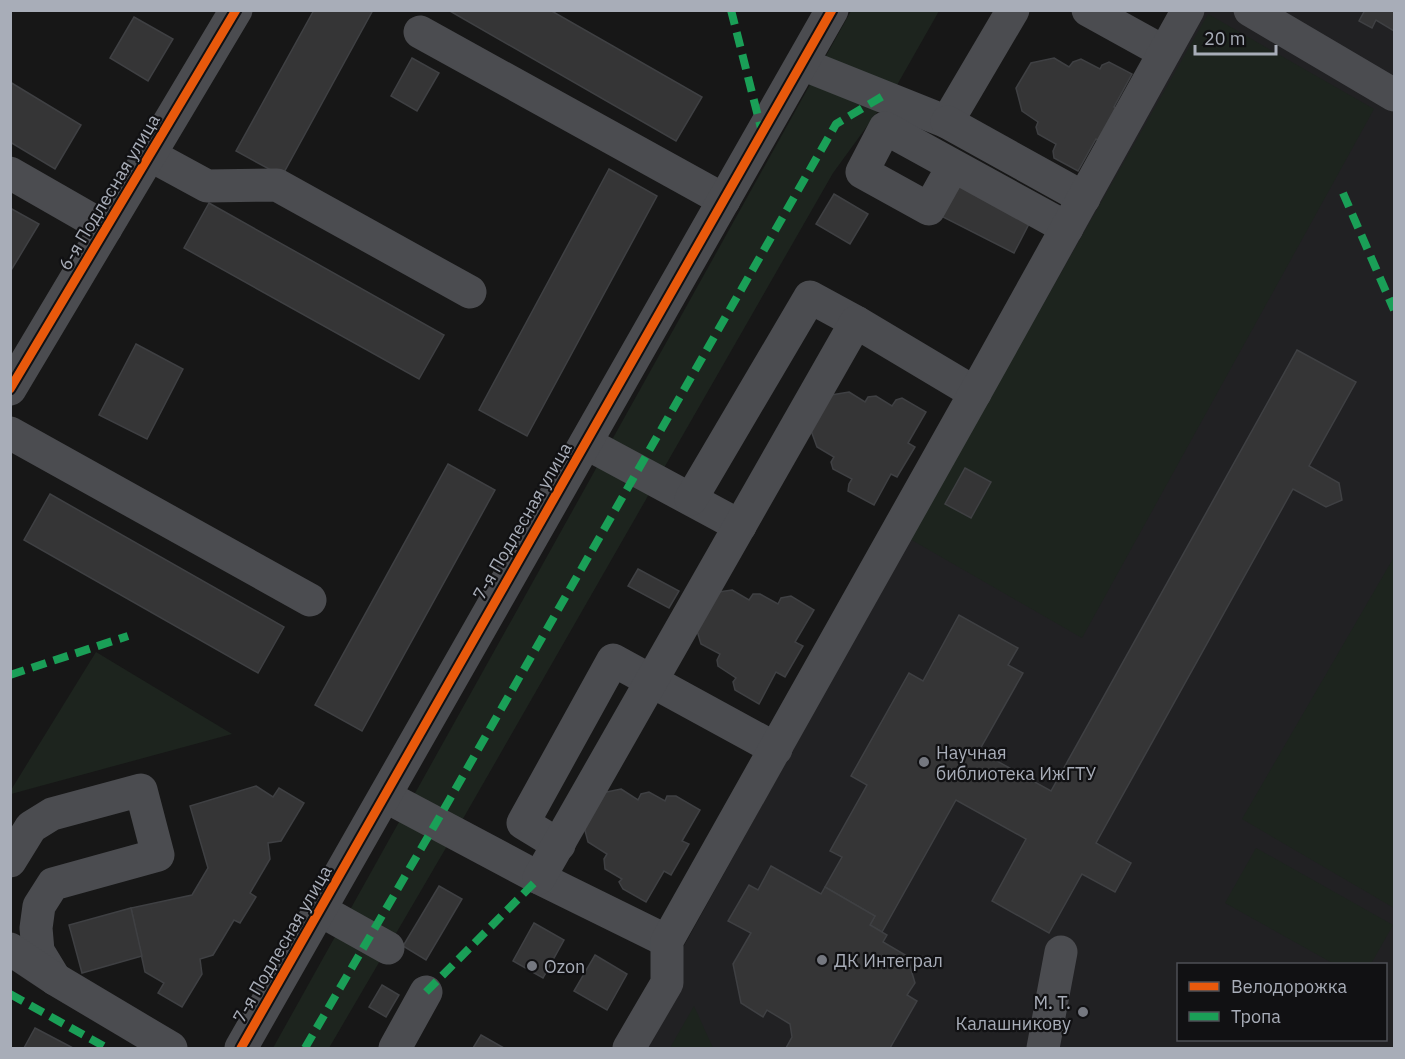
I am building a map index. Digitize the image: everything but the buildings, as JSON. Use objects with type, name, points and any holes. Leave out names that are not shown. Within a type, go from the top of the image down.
[{"type":"street","name":"6-я Подлесная улица","points":[[10,390],[236,10]]},
{"type":"street","name":"7-я Подлесная улица","points":[[252,1044],[320,910],[832,10]]},
{"type":"street","points":[[947,122],[1013,10]]},
{"type":"street","points":[[1088,10],[1164,52]]},
{"type":"street","points":[[629,1048],[667,983],[668,941],[1188,10]]},
{"type":"street","points":[[1250,10],[1395,95]]},
{"type":"street","points":[[420,32],[724,200]]},
{"type":"street","points":[[802,64],[947,122],[1084,198]]},
{"type":"street","points":[[150,155],[207,186],[277,185],[470,292]]},
{"type":"street","points":[[953,166],[1067,228]]},
{"type":"street","points":[[10,173],[106,228]]},
{"type":"street","points":[[691,500],[810,297],[975,393]]},
{"type":"street","points":[[539,878],[856,322]]},
{"type":"street","points":[[10,433],[310,600]]},
{"type":"street","points":[[586,443],[740,526]]},
{"type":"street","points":[[559,844],[523,823],[613,660],[651,683],[776,749]]},
{"type":"street","points":[[10,861],[31,827],[52,814],[141,790],[158,855],[53,884],[39,906],[36,928],[38,951],[55,979]]},
{"type":"street","points":[[385,796],[539,878],[668,941]]},
{"type":"street","points":[[320,910],[388,948]]},
{"type":"street","points":[[10,949],[55,979],[171,1048]]},
{"type":"street","points":[[1043,1048],[1061,952]]},
{"type":"street","points":[[395,1048],[426,992]]},
{"type":"shaded area","points":[[851,11],[939,11],[897,85],[833,173],[329,1048],[273,1048]]},
{"type":"shaded area","points":[[1202,11],[1394,11],[1394,1048],[623,1048],[686,942]]},
{"type":"shaded area","points":[[1208,14],[1374,109],[1082,638],[910,539]]},
{"type":"shaded area","points":[[1394,557],[1394,908],[1242,819]]},
{"type":"shaded area","points":[[96,652],[232,734],[11,794],[11,790]]},
{"type":"shaded area","points":[[1256,848],[1393,925],[1372,963],[1332,963],[1225,903]]},
{"type":"shaded area","points":[[694,1006],[713,1048],[670,1048]]},
{"type":"marked path","points":[[731,10],[762,132]]},
{"type":"marked path","points":[[305,1048],[836,124],[883,96]]},
{"type":"marked path","points":[[1343,193],[1394,310]]},
{"type":"marked path","points":[[10,675],[128,636]]},
{"type":"marked path","points":[[426,992],[539,878]]},
{"type":"marked path","points":[[10,994],[107,1048]]},
{"type":"cycle path","points":[[10,389],[236,10]]},
{"type":"cycle path","points":[[241,1048],[832,10]]},
{"type":"place","name":"Научная библиотека ИжГТУ","points":[[924,762]]},
{"type":"place","name":"ДК Интеграл","points":[[822,960]]},
{"type":"place","name":"Ozon","points":[[532,966]]},
{"type":"place","name":"М. Т. Калашникову","points":[[1083,1012]]}]
